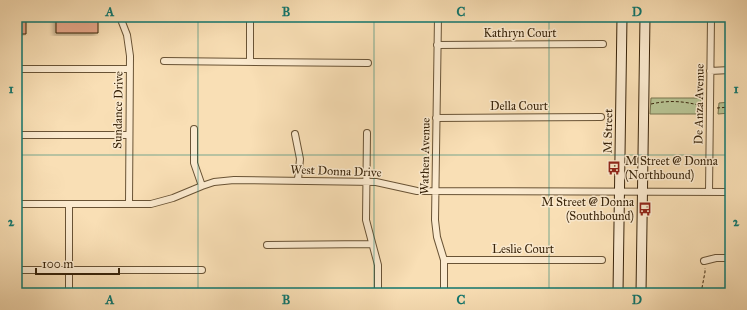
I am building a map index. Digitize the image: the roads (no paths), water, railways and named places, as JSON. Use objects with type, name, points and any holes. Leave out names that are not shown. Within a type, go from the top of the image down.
[{"type":"street","name":"Sundance Drive","points":[[120,17],[127,35],[130,56],[128,204]]},
{"type":"street","points":[[250,17],[250,61]]},
{"type":"street","name":"Wathen Avenue","points":[[438,17],[435,230],[444,260],[444,293]]},
{"type":"street","name":"M Street","points":[[618,293],[622,17]]},
{"type":"street","points":[[640,293],[645,17]]},
{"type":"street","name":"De Anza Avenue","points":[[709,192],[711,17]]},
{"type":"street","name":"Kathryn Court","points":[[437,45],[603,44]]},
{"type":"street","points":[[164,61],[368,63]]},
{"type":"street","points":[[17,69],[130,69]]},
{"type":"street","points":[[710,71],[730,70]]},
{"type":"street","name":"Della Court","points":[[436,118],[602,117]]},
{"type":"street","points":[[194,128],[194,163],[202,186]]},
{"type":"street","points":[[367,133],[366,220],[371,244],[378,265],[378,293]]},
{"type":"street","points":[[295,134],[300,159],[298,180]]},
{"type":"street","points":[[17,135],[129,135]]},
{"type":"street","name":"West Donna Drive","points":[[17,204],[138,205],[160,202],[202,186],[229,181],[366,181],[410,190],[435,191],[730,192]]},
{"type":"street","points":[[69,204],[69,293]]},
{"type":"street","points":[[267,245],[371,244]]},
{"type":"street","points":[[704,261],[716,258],[730,258]]},
{"type":"street","name":"Leslie Court","points":[[444,260],[602,260]]},
{"type":"street","points":[[17,270],[202,270]]},
{"type":"place","name":"M Street @ Donna (Northbound)","points":[[614,168]]},
{"type":"place","name":"M Street @ Donna (Southbound)","points":[[645,209]]}]
